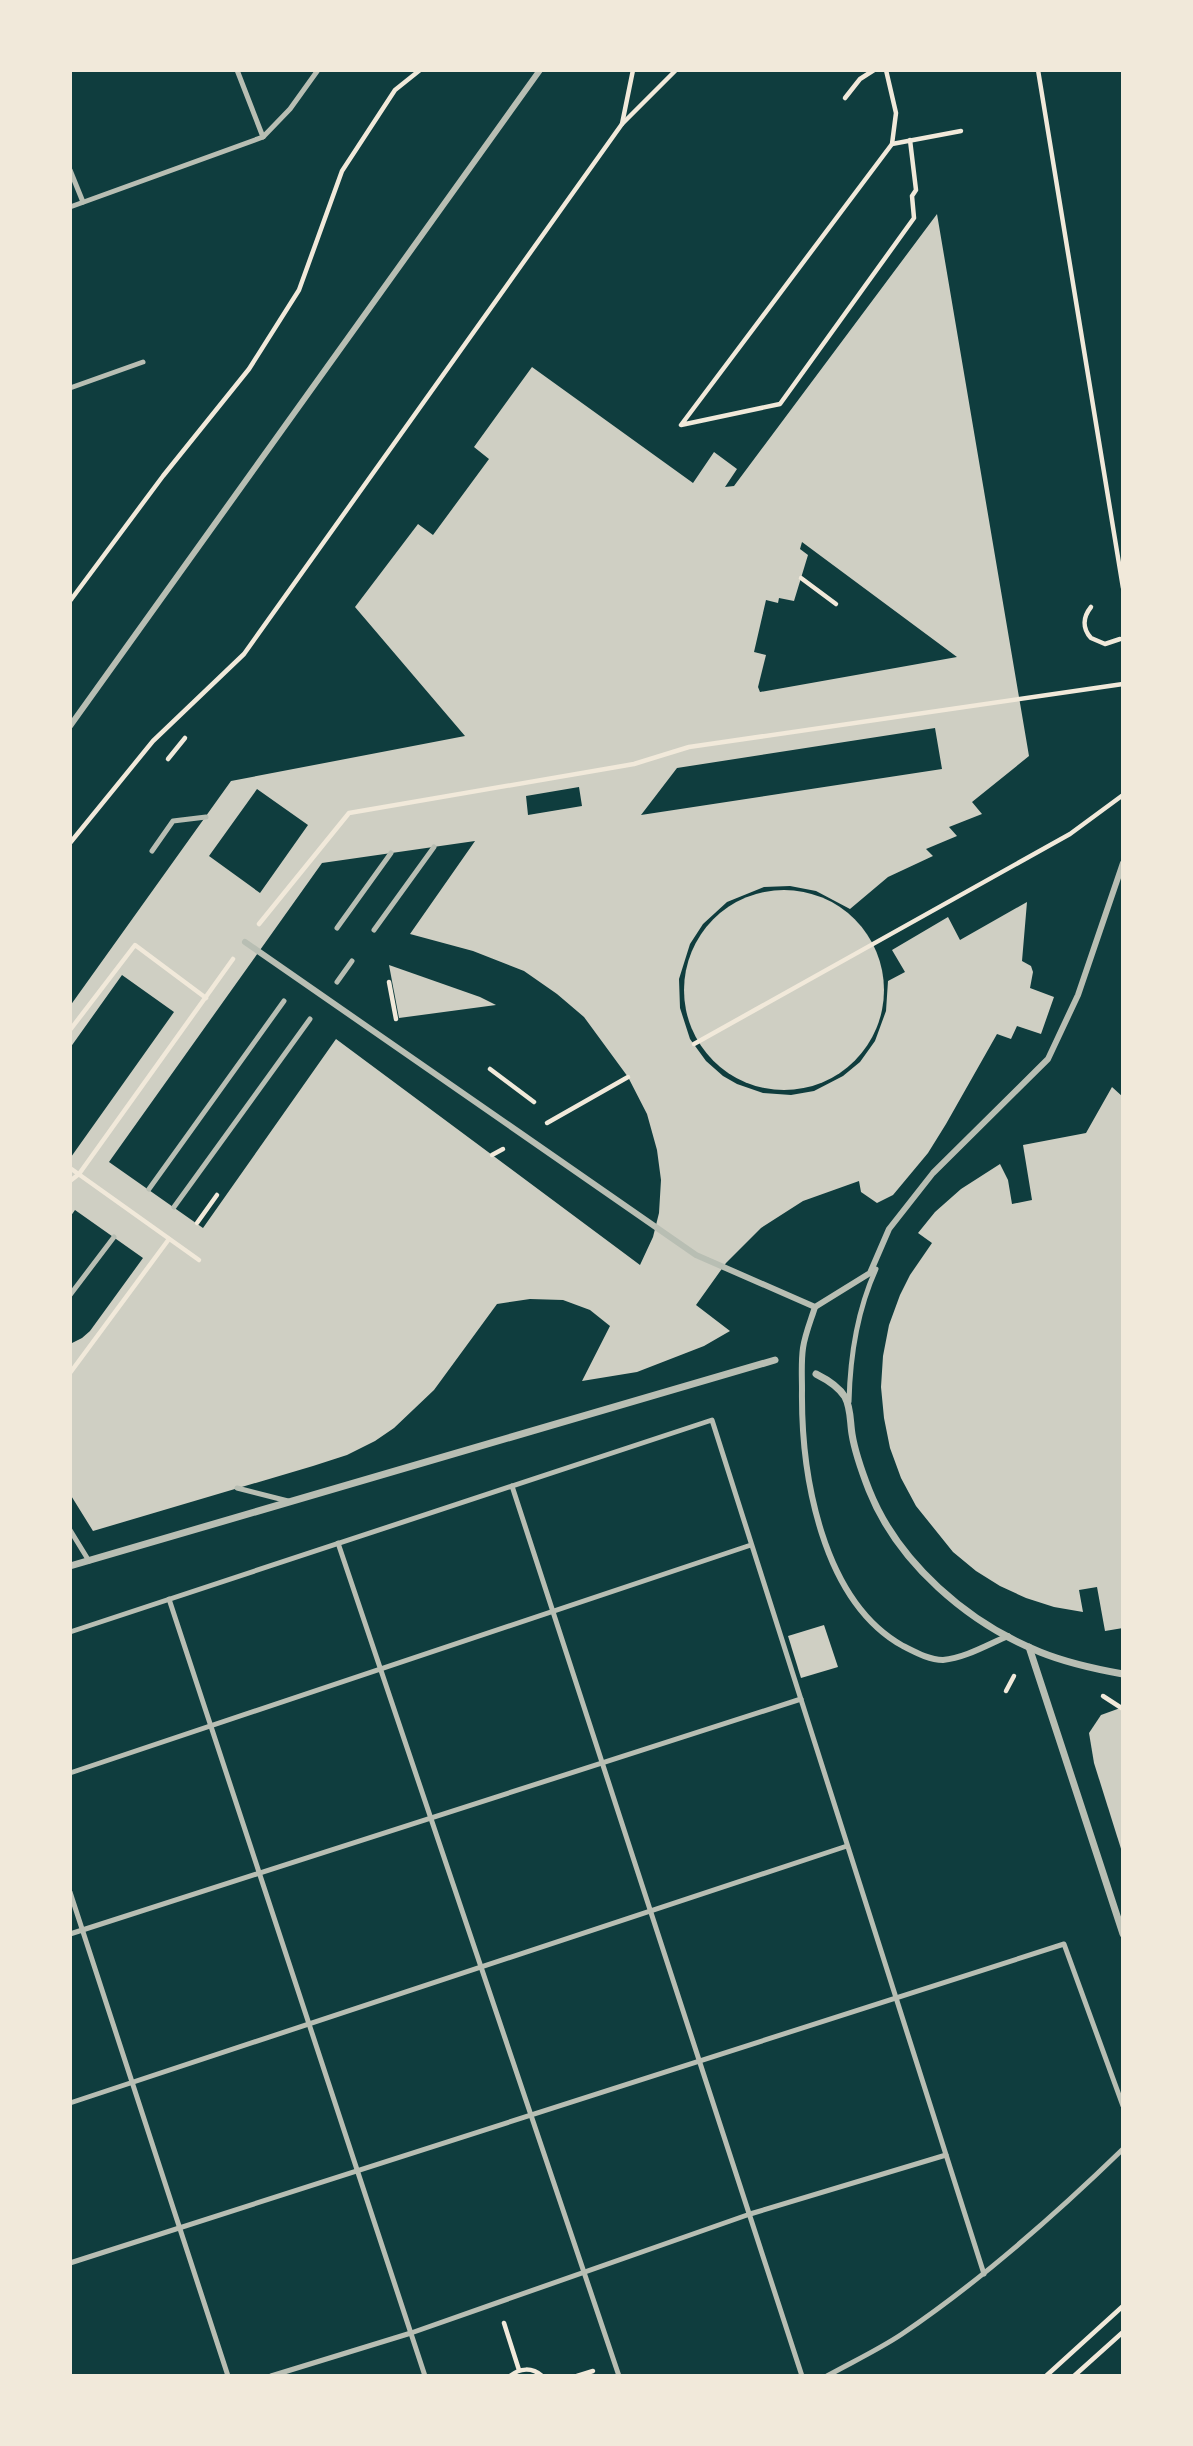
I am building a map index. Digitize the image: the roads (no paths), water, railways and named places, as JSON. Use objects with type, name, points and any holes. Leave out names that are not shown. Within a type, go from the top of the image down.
[{"type":"street","points":[[70,726],[540,70]]},
{"type":"street","points":[[1008,1636],[974,1651],[943,1660],[931,1658],[887,1636],[860,1608],[832,1559],[810,1492],[803,1436],[803,1345],[816,1307],[870,1273],[889,1229],[933,1173],[1048,1059],[1079,995],[1123,863]]},
{"type":"street","points":[[245,942],[696,1255],[816,1307]]},
{"type":"street","points":[[70,1566],[764,1361],[775,1360]]},
{"type":"street","points":[[816,1374],[845,1397],[852,1435],[867,1486],[879,1512],[902,1548],[935,1584],[954,1600],[1029,1647],[1077,1665],[1123,1674]]},
{"type":"street","points":[[1029,1647],[1123,1934]]},
{"type":"lane","points":[[237,70],[263,136]]},
{"type":"lane","points":[[70,207],[263,136],[290,109],[318,70]]},
{"type":"lane","points":[[70,170],[83,202]]},
{"type":"lane","points":[[70,388],[144,362]]},
{"type":"lane","points":[[152,851],[173,821],[206,817]]},
{"type":"lane","points":[[374,930],[434,847]]},
{"type":"lane","points":[[337,928],[391,853]]},
{"type":"lane","points":[[337,982],[352,961]]},
{"type":"lane","points":[[149,1189],[284,1001]]},
{"type":"lane","points":[[174,1207],[310,1019]]},
{"type":"lane","points":[[70,1295],[114,1237]]},
{"type":"lane","points":[[849,1409],[856,1329],[876,1269]]},
{"type":"lane","points":[[70,1632],[712,1420],[984,2274]]},
{"type":"lane","points":[[512,1486],[803,2376]]},
{"type":"lane","points":[[237,1488],[290,1502]]},
{"type":"lane","points":[[70,1530],[89,1561]]},
{"type":"lane","points":[[338,1543],[619,2376]]},
{"type":"lane","points":[[70,1773],[751,1545]]},
{"type":"lane","points":[[169,1600],[425,2376]]},
{"type":"lane","points":[[70,1934],[801,1699]]},
{"type":"lane","points":[[70,2104],[848,1846]]},
{"type":"lane","points":[[70,1892],[228,2376]]},
{"type":"lane","points":[[70,2263],[1064,1944],[1123,2106]]},
{"type":"lane","points":[[827,2376],[900,2336],[984,2274],[1061,2209],[1123,2149]]},
{"type":"lane","points":[[271,2376],[411,2333],[750,2214],[946,2155]]}]
